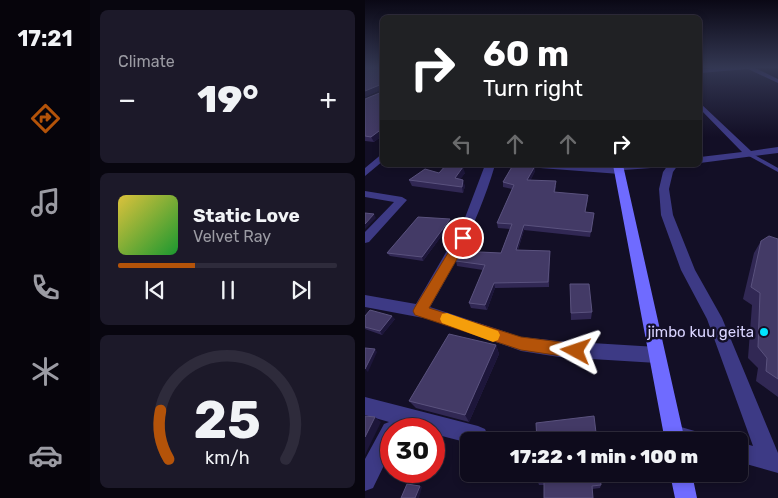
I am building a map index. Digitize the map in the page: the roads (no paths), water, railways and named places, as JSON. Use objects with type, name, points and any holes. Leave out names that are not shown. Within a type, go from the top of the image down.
[{"type":"street","points":[[702,107],[749,154]]},
{"type":"street","points":[[702,160],[778,150]]},
{"type":"street","points":[[365,173],[380,159]]},
{"type":"street","points":[[420,311],[463,238],[479,204],[489,167]]},
{"type":"street","points":[[593,167],[619,168],[673,432]]},
{"type":"street","points":[[672,167],[668,172],[664,189],[667,214],[688,270],[714,318],[773,461]]},
{"type":"street","points":[[365,194],[402,200],[365,240]]},
{"type":"street","points":[[365,301],[420,311],[521,344],[559,350],[657,355]]},
{"type":"street","points":[[365,406],[383,418]]},
{"type":"street","points":[[445,432],[460,434]]},
{"type":"street","points":[[365,480],[380,452]]},
{"type":"street","points":[[748,454],[773,461]]},
{"type":"street","points":[[683,482],[686,498]]},
{"type":"lane","points":[[749,154],[778,170]]},
{"type":"place","name":"jimbo kuu geita","points":[[764,332]]}]
